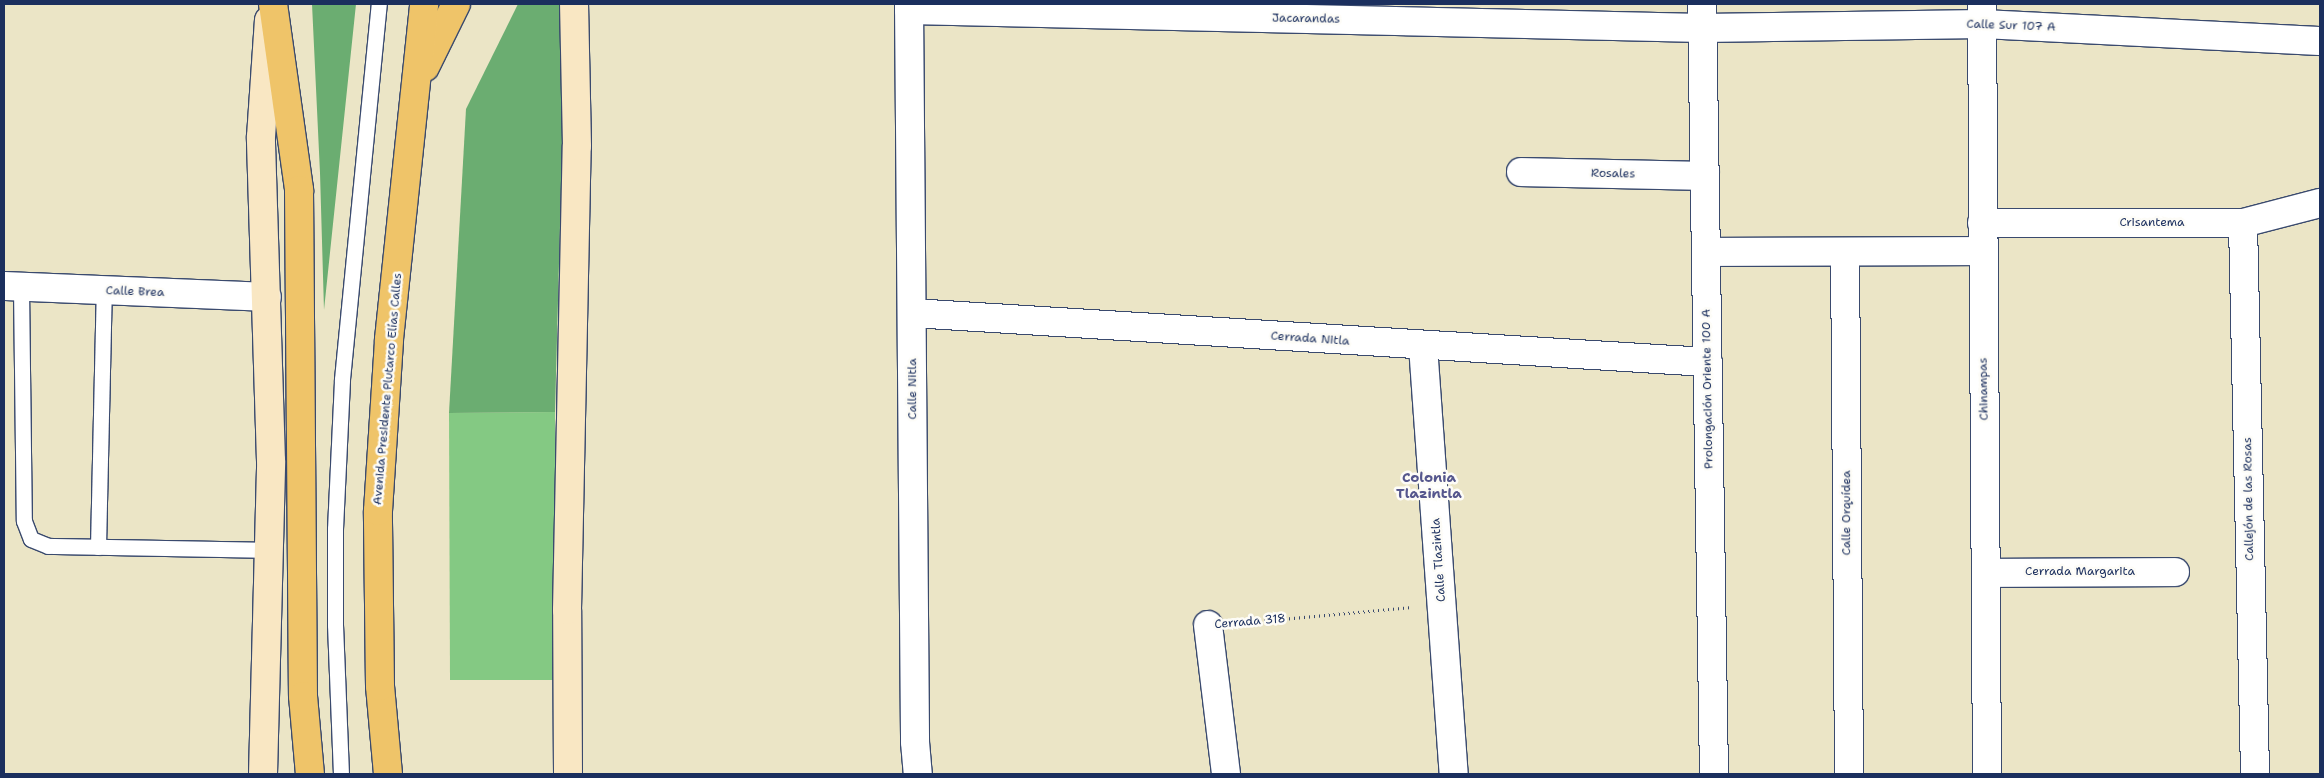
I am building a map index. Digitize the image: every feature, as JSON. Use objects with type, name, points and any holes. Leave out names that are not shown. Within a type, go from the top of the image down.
[{"type":"main road","points":[[272,4],[299,190],[303,696],[310,774]]},
{"type":"main road","name":"Avenida Presidente Plutarco Elías Calles","points":[[388,774],[380,686],[378,511],[390,339],[418,80],[424,4]]},
{"type":"main road","points":[[418,80],[456,4]]},
{"type":"street","points":[[263,774],[271,462],[262,137],[272,4]]},
{"type":"street","points":[[568,774],[567,600],[576,146],[574,4]]},
{"type":"street","name":"Jacarandas","points":[[909,7],[1702,16]]},
{"type":"street","name":"Calle Nitla","points":[[909,7],[915,732],[918,774]]},
{"type":"street","name":"Calle Sur 107 A","points":[[1702,16],[1982,14],[2320,41]]},
{"type":"street","name":"Chinampas","points":[[1982,14],[1982,251],[1987,774]]},
{"type":"street","name":"Prolongación Oriente 100 A","points":[[1702,16],[1714,774]]},
{"type":"street","name":"Rosales","points":[[1521,172],[1705,176]]},
{"type":"street","name":"Crisantema","points":[[1982,223],[2243,223],[2320,203]]},
{"type":"street","name":"Callejón de las Rosas","points":[[2243,223],[2254,774]]},
{"type":"street","points":[[1706,252],[1982,251]]},
{"type":"street","name":"Calle Orquídea","points":[[1845,252],[1849,774]]},
{"type":"street","name":"Calle Brea","points":[[12,286],[267,297]]},
{"type":"street","name":"Cerrada Nitla","points":[[912,313],[1423,346],[1707,362]]},
{"type":"street","name":"Calle Tlazintla","points":[[1423,346],[1454,774]]},
{"type":"street","name":"Cerrada Margarita","points":[[1986,573],[2175,572]]},
{"type":"street","name":"Cerrada 318","points":[[1208,625],[1226,774]]},
{"type":"lane","points":[[341,774],[335,625],[335,529],[342,379],[379,4]]},
{"type":"lane","points":[[12,286],[26,531],[39,544],[268,550]]},
{"type":"lane","points":[[98,547],[104,291]]},
{"type":"path","name":"Cerrada 318","points":[[1208,625],[1442,605]]},
{"type":"green space","points":[[312,4],[356,4],[324,310],[320,173]]},
{"type":"green space","points":[[518,4],[566,4],[555,412],[449,413],[466,109]]},
{"type":"green space","points":[[555,412],[556,680],[450,680],[449,413]]},
{"type":"district","name":"Colonia Tlazintla","points":[[1429,486]]}]
